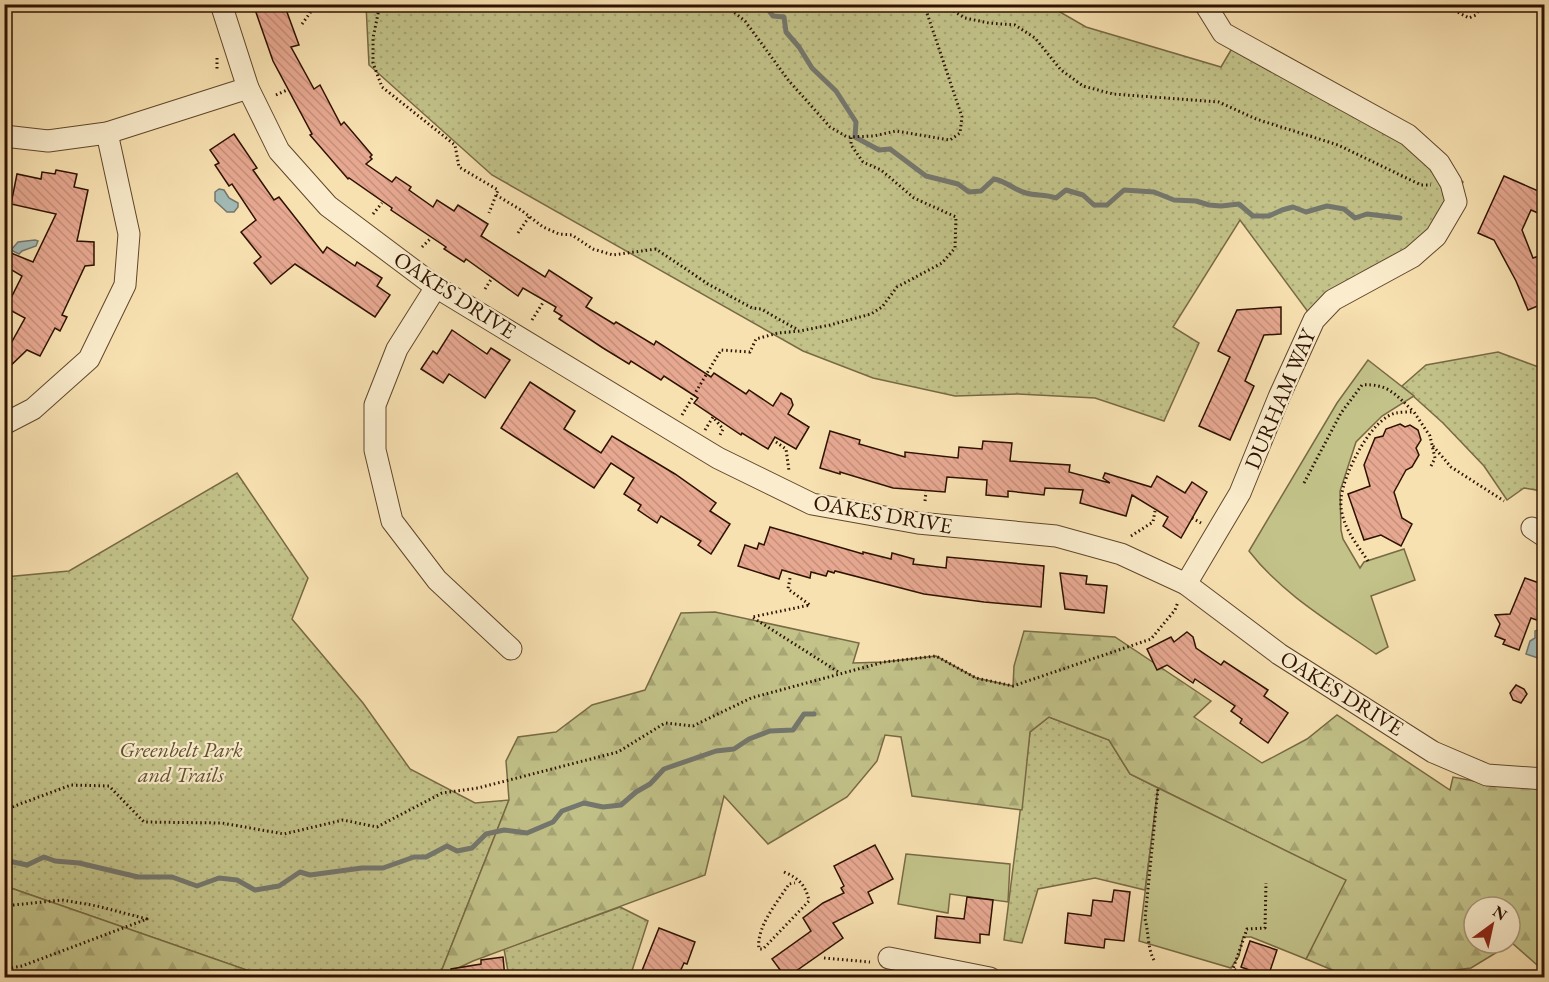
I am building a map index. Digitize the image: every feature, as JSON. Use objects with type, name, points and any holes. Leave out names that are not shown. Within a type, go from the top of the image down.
[{"type":"street","name":"OAKES DRIVE","points":[[221,4],[248,87],[279,151],[328,206],[436,287],[718,458],[812,504],[918,523],[1056,536],[1121,554],[1186,584],[1280,654],[1433,752],[1487,775],[1545,779]]},
{"type":"street","points":[[1205,4],[1223,33],[1408,135],[1439,163],[1451,183]]},
{"type":"street","points":[[4,136],[48,141],[107,133],[248,87]]},
{"type":"street","points":[[4,424],[33,409],[89,359],[124,285],[129,234],[107,133]]},
{"type":"street","name":"DURHAM WAY","points":[[1186,584],[1240,493],[1279,396],[1314,320],[1333,300],[1412,257],[1436,236],[1456,202],[1451,183]]},
{"type":"street","points":[[436,287],[397,349],[375,405],[375,450],[392,521],[437,580],[511,649]]},
{"type":"street","points":[[882,961],[990,978]]},
{"type":"path","points":[[302,24],[310,13],[310,4]]},
{"type":"path","points":[[380,4],[374,38],[374,63],[381,87],[455,145],[459,167],[498,190],[489,213]]},
{"type":"path","points":[[724,4],[746,21],[789,81],[830,128],[847,137],[874,136],[896,131],[950,140],[960,133],[962,117],[927,13],[930,4]]},
{"type":"path","points":[[942,4],[965,18],[1015,25],[1035,38],[1061,70],[1083,86],[1113,94],[1219,102],[1256,119],[1338,144],[1421,185],[1451,183]]},
{"type":"path","points":[[1442,4],[1469,18],[1476,15],[1482,4]]},
{"type":"path","points":[[276,95],[287,90]]},
{"type":"path","points":[[682,415],[721,350],[750,352],[756,339],[871,314],[882,307],[897,287],[942,263],[955,248],[956,217],[914,198],[881,170],[863,162],[851,145],[851,137]]},
{"type":"path","points":[[496,195],[521,210],[529,218],[559,234],[572,235],[593,249],[613,255],[656,249],[708,284],[752,308],[761,309],[800,331]]},
{"type":"path","points":[[373,214],[381,203]]},
{"type":"path","points":[[518,233],[529,218]]},
{"type":"path","points":[[422,247],[431,238]]},
{"type":"path","points":[[485,289],[492,278]]},
{"type":"path","points":[[532,320],[544,301]]},
{"type":"path","points":[[1304,483],[1341,413],[1362,385],[1374,384],[1389,389],[1414,412],[1430,436],[1435,458],[1431,466]]},
{"type":"path","points":[[1368,561],[1346,528],[1341,500],[1350,465],[1370,432],[1394,413],[1414,412]]},
{"type":"path","points":[[705,430],[713,417],[723,429],[718,438]]},
{"type":"path","points":[[776,442],[786,449],[790,477]]},
{"type":"path","points":[[1432,445],[1451,467],[1504,501]]},
{"type":"path","points":[[925,501],[926,492]]},
{"type":"path","points":[[1131,536],[1153,522],[1155,511]]},
{"type":"path","points":[[790,578],[789,589],[810,604],[752,617],[840,673]]},
{"type":"path","points":[[4,810],[71,785],[109,786],[144,822],[222,823],[284,834],[342,820],[377,827],[442,794],[477,788],[618,752],[664,723],[693,726],[751,698],[884,663],[936,656],[976,678],[1013,686],[1151,639],[1174,610],[1186,584]]},
{"type":"path","points":[[1154,960],[1149,951],[1145,919],[1158,788]]},
{"type":"path","points":[[784,873],[800,881],[806,888],[809,901],[763,949],[759,949],[758,941],[762,928],[789,884],[795,883]]},
{"type":"path","points":[[1257,978],[1233,969],[1247,929],[1265,928],[1266,883]]},
{"type":"path","points":[[4,906],[62,900],[147,919],[22,966],[4,969]]},
{"type":"path","points":[[824,958],[882,961]]},
{"type":"green space","points":[[366,5],[1048,5],[1086,27],[1221,67],[1234,45],[1408,135],[1463,182],[1448,216],[1314,320],[1240,220],[1173,327],[1199,343],[1164,421],[1095,398],[1018,394],[955,396],[873,378],[803,351],[492,175],[369,65]]},
{"type":"green space","points":[[1498,352],[1544,369],[1544,494],[1524,488],[1507,500],[1484,466],[1443,423],[1402,386],[1426,365]]},
{"type":"green space","points":[[1368,360],[1414,396],[1382,416],[1356,442],[1340,491],[1343,539],[1360,568],[1364,562],[1404,549],[1415,580],[1371,596],[1388,647],[1376,654],[1292,594],[1249,551],[1337,403]]},
{"type":"green space","name":"Greenbelt Park and Trails","points":[[237,473],[308,578],[292,619],[363,703],[410,769],[475,803],[509,800],[439,977],[267,977],[5,886],[5,577],[69,571]]},
{"type":"green space","points":[[715,612],[859,643],[853,663],[936,656],[976,678],[1013,686],[1014,666],[1024,631],[1115,637],[1211,701],[1194,717],[1262,763],[1307,739],[1337,715],[1450,790],[1453,777],[1474,781],[1544,786],[1544,971],[1522,952],[1522,895],[1462,895],[1462,955],[1492,955],[1471,968],[1397,977],[1349,977],[1306,959],[1345,880],[1130,774],[1109,740],[1049,717],[1030,732],[1022,810],[912,796],[901,737],[885,735],[877,761],[847,797],[768,844],[724,796],[705,875],[473,961],[439,977],[509,800],[506,761],[518,737],[556,732],[592,705],[645,690],[681,613]]},
{"type":"green space","points":[[1049,717],[1109,740],[1130,774],[1158,788],[1145,890],[1095,878],[1038,889],[1022,943],[1004,940],[1030,732]]},
{"type":"green space","points":[[1158,788],[1346,880],[1306,959],[1251,937],[1243,937],[1239,956],[1231,968],[1139,941]]},
{"type":"green space","points":[[906,854],[1010,864],[1008,902],[950,894],[948,913],[898,904]]},
{"type":"green space","points":[[5,886],[267,977],[5,977]]},
{"type":"green space","points":[[620,907],[648,921],[630,977],[509,977],[504,949]]},
{"type":"water","points":[[219,189],[224,190],[229,198],[238,203],[234,212],[227,212],[215,201],[215,192]]},
{"type":"water","points":[[38,241],[36,246],[19,254],[11,250],[18,242]]},
{"type":"water","points":[[1540,629],[1544,631],[1544,638],[1538,658],[1526,654],[1530,641],[1535,638],[1535,631]]},
{"type":"building","points":[[253,4],[284,4],[299,45],[291,47],[314,89],[320,85],[341,125],[344,122],[372,155],[370,157],[372,159],[366,164],[392,182],[396,177],[411,187],[409,190],[433,207],[437,200],[454,211],[458,205],[488,224],[481,236],[545,277],[549,270],[592,298],[586,307],[614,324],[616,322],[654,345],[656,341],[711,377],[714,373],[746,394],[749,390],[773,406],[781,393],[791,399],[793,405],[788,414],[809,427],[796,449],[775,437],[768,449],[742,433],[741,435],[694,403],[698,398],[664,376],[661,380],[631,361],[629,364],[603,348],[559,319],[562,316],[554,311],[556,307],[523,288],[518,296],[466,259],[464,262],[444,249],[446,247],[348,179],[310,135],[312,134],[273,61]]},
{"type":"building","points":[[234,134],[257,168],[253,170],[274,200],[279,197],[323,253],[327,247],[355,266],[357,262],[382,278],[377,286],[390,295],[375,317],[295,264],[271,284],[254,263],[261,257],[241,232],[256,220],[232,184],[229,186],[215,165],[219,163],[210,150]]},
{"type":"building","points":[[56,170],[77,174],[74,187],[88,190],[77,241],[94,242],[94,265],[85,266],[62,315],[67,317],[60,331],[55,328],[40,356],[27,350],[4,372],[4,356],[25,318],[6,308],[22,276],[5,266],[11,253],[33,262],[56,214],[11,204],[17,174],[41,179],[42,172],[55,174]]},
{"type":"building","points":[[1504,176],[1545,194],[1545,216],[1531,210],[1522,230],[1533,258],[1545,254],[1545,303],[1528,310],[1516,281],[1494,240],[1478,233]]},
{"type":"building","points":[[1281,307],[1281,334],[1264,335],[1245,381],[1254,386],[1230,440],[1199,426],[1230,357],[1218,351],[1237,310]]},
{"type":"building","points":[[452,330],[487,354],[491,348],[510,360],[485,398],[449,374],[443,383],[421,369],[433,351],[437,354]]},
{"type":"building","points":[[530,382],[575,411],[564,429],[601,453],[612,436],[675,474],[716,503],[710,511],[730,524],[711,554],[698,545],[701,541],[661,516],[657,523],[638,510],[641,505],[624,494],[634,478],[611,463],[594,488],[501,428]]},
{"type":"building","points":[[1400,424],[1405,427],[1410,425],[1418,430],[1421,440],[1416,448],[1419,455],[1412,467],[1406,470],[1394,492],[1402,518],[1412,524],[1401,546],[1381,535],[1364,540],[1348,494],[1370,486],[1364,465],[1375,438],[1383,436],[1386,429]]},
{"type":"building","points":[[830,431],[860,440],[859,444],[905,457],[905,452],[958,458],[959,447],[982,449],[983,441],[1012,443],[1010,461],[1070,465],[1069,472],[1110,483],[1103,478],[1105,473],[1151,487],[1157,476],[1185,493],[1192,482],[1207,492],[1181,538],[1163,526],[1168,517],[1132,495],[1126,516],[1080,503],[1083,490],[1045,488],[1044,495],[1008,491],[1008,497],[986,495],[987,480],[947,477],[945,492],[893,488],[820,468]]},
{"type":"building","points":[[770,527],[863,554],[863,552],[891,559],[892,553],[914,559],[913,564],[946,568],[947,557],[1044,566],[1041,607],[924,594],[835,571],[834,573],[828,571],[826,576],[811,572],[810,578],[782,570],[779,579],[738,566],[745,545],[757,549],[759,543],[764,545]]},
{"type":"building","points":[[1060,573],[1087,576],[1086,584],[1107,586],[1104,613],[1065,609]]},
{"type":"building","points":[[1525,578],[1545,585],[1545,623],[1531,618],[1519,650],[1503,644],[1505,640],[1495,636],[1500,624],[1495,615],[1510,614]]},
{"type":"building","points":[[1187,632],[1193,637],[1196,648],[1221,665],[1224,661],[1268,690],[1264,696],[1288,713],[1268,743],[1240,723],[1242,719],[1231,711],[1235,706],[1195,679],[1193,683],[1167,665],[1157,670],[1147,649],[1171,637],[1174,642]]},
{"type":"building","points":[[1516,685],[1524,689],[1527,694],[1521,703],[1513,700],[1510,693]]},
{"type":"building","points":[[875,845],[893,879],[868,892],[873,903],[833,923],[843,938],[786,978],[772,959],[811,931],[803,918],[823,903],[844,893],[841,888],[844,886],[834,866]]},
{"type":"building","points":[[1114,890],[1130,892],[1124,941],[1105,939],[1104,948],[1065,943],[1068,913],[1091,916],[1093,900],[1112,902]]},
{"type":"building","points":[[967,897],[993,900],[989,935],[980,934],[980,943],[935,938],[937,916],[964,919]]},
{"type":"building","points":[[659,928],[695,942],[687,964],[684,963],[675,978],[639,978]]},
{"type":"building","points":[[1250,941],[1277,950],[1268,977],[1241,967]]},
{"type":"building","points":[[503,957],[505,978],[451,978],[451,969],[481,964],[481,960]]},
{"type":"waterway","points":[[764,4],[773,16],[784,17],[786,32],[812,68],[836,91],[856,122],[855,137],[879,150],[890,149],[926,176],[958,184],[969,192],[981,191],[994,179],[1026,193],[1056,198],[1066,190],[1083,195],[1094,205],[1107,205],[1124,190],[1154,192],[1174,200],[1196,201],[1209,205],[1239,204],[1253,216],[1269,216],[1293,207],[1306,212],[1327,206],[1344,209],[1355,218],[1367,214],[1400,218]]},
{"type":"waterway","points":[[4,860],[27,865],[44,857],[138,877],[172,877],[197,886],[219,878],[237,880],[255,890],[279,886],[300,872],[310,875],[362,868],[383,868],[414,857],[426,857],[447,846],[457,851],[472,848],[486,834],[504,830],[527,833],[553,822],[562,811],[584,803],[603,807],[621,805],[650,784],[664,769],[716,751],[734,749],[749,739],[770,731],[793,730],[804,714],[814,714]]}]
